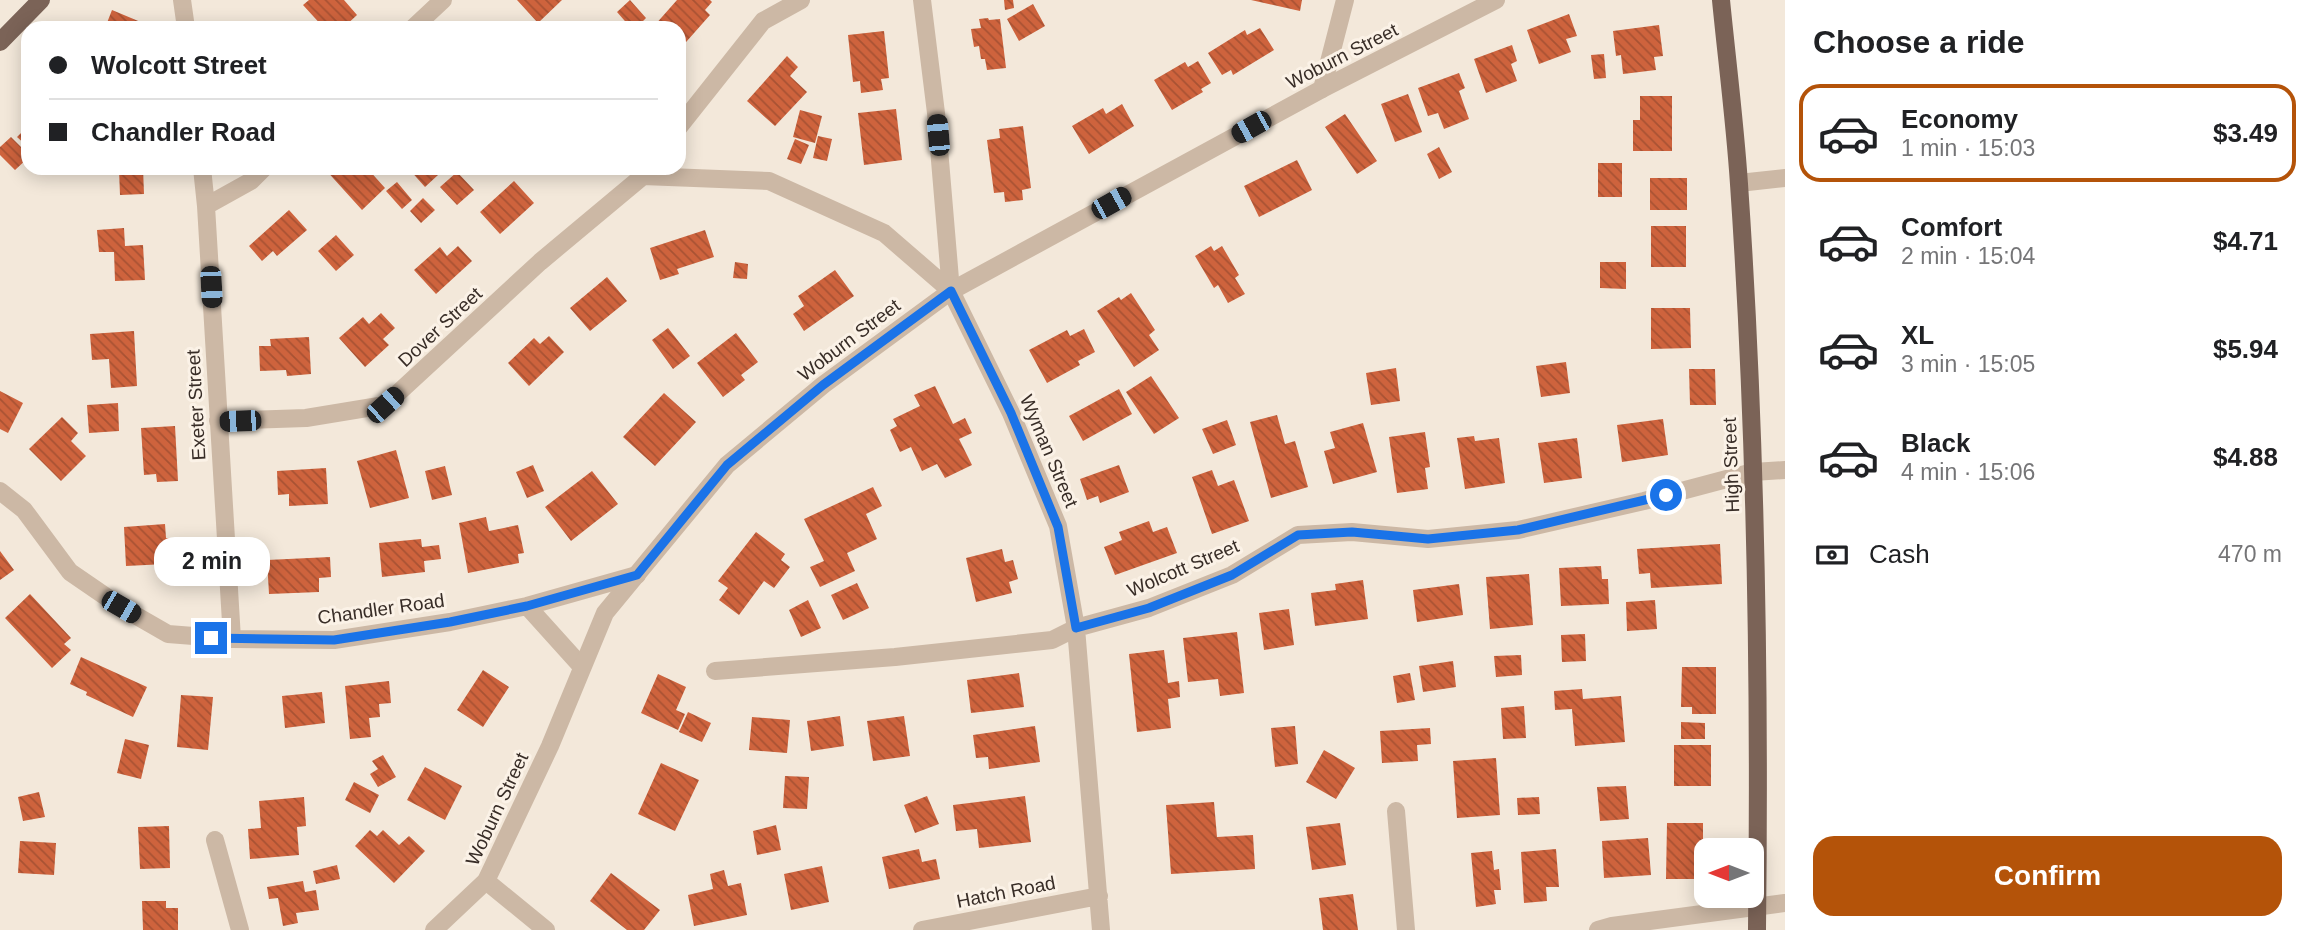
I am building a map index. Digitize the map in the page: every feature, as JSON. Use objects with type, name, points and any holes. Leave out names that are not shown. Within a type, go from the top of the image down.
[{"type":"main road","points":[[0,42],[41,0]]},
{"type":"main road","name":"High Street","points":[[1721,0],[1739,183],[1753,472],[1759,700],[1758,838]]},
{"type":"main road","name":"High Street","points":[[1757,930],[1758,908]]},
{"type":"street","points":[[183,0],[185,21]]},
{"type":"street","points":[[420,21],[443,0]]},
{"type":"street","points":[[686,118],[763,21],[801,0]]},
{"type":"street","name":"Wyman Street","points":[[922,0],[936,113],[951,291],[1011,413],[1058,527],[1076,628],[1101,930]]},
{"type":"street","points":[[1322,89],[1345,0]]},
{"type":"street","name":"Woburn Street","points":[[434,930],[486,881],[550,746],[605,613],[727,465],[823,385],[951,291],[1322,89],[1496,0]]},
{"type":"street","name":"Exeter Street","points":[[203,175],[232,639]]},
{"type":"street","points":[[206,206],[257,175]]},
{"type":"street","name":"Dover Street","points":[[218,421],[306,418],[385,405],[540,262],[642,175]]},
{"type":"street","points":[[686,175],[769,181],[884,233],[951,291]]},
{"type":"street","points":[[1739,183],[1785,178]]},
{"type":"street","name":"Wolcott Street","points":[[715,671],[895,657],[1052,640],[1076,628],[1149,608],[1232,575],[1298,535],[1352,532],[1428,539],[1518,530],[1753,472],[1785,470]]},
{"type":"street","name":"Chandler Road","points":[[0,491],[24,510],[70,572],[121,607],[168,634],[232,639],[334,640],[450,622],[527,606],[637,575]]},
{"type":"street","points":[[527,606],[582,667]]},
{"type":"street","points":[[1396,811],[1406,930]]},
{"type":"street","points":[[215,840],[240,930]]},
{"type":"street","points":[[486,881],[546,930]]},
{"type":"street","name":"Hatch Road","points":[[922,930],[1099,896]]},
{"type":"street","points":[[1764,906],[1785,902]]},
{"type":"street","points":[[1598,930],[1750,908]]},
{"type":"building","points":[[309,0],[344,0],[357,15],[351,21],[318,21],[303,5]]},
{"type":"building","points":[[517,0],[562,0],[540,21],[536,21]]},
{"type":"building","points":[[630,0],[646,18],[643,21],[625,21],[617,12]]},
{"type":"building","points":[[677,0],[712,2],[705,10],[710,15],[686,42],[686,21],[658,21]]},
{"type":"building","points":[[1004,0],[1013,0],[1014,8],[1005,10]]},
{"type":"building","points":[[1251,0],[1302,0],[1300,11]]},
{"type":"building","points":[[1033,4],[1045,26],[1019,41],[1007,19]]},
{"type":"building","points":[[112,10],[138,21],[108,21]]},
{"type":"building","points":[[1569,14],[1577,36],[1566,39],[1571,52],[1539,64],[1527,30]]},
{"type":"building","points":[[979,19],[1000,19],[1006,68],[987,70],[985,59],[981,59],[979,46],[974,47],[971,29],[981,28]]},
{"type":"building","points":[[1659,25],[1663,56],[1654,57],[1656,70],[1623,74],[1621,55],[1616,56],[1613,31]]},
{"type":"building","points":[[1260,28],[1274,50],[1233,75],[1231,70],[1222,75],[1208,53],[1245,30],[1247,35]]},
{"type":"building","points":[[884,31],[889,78],[881,79],[883,90],[861,93],[860,81],[853,82],[848,35]]},
{"type":"building","points":[[1512,45],[1517,61],[1511,64],[1517,81],[1486,93],[1474,59]]},
{"type":"building","points":[[1604,54],[1606,78],[1594,79],[1591,55]]},
{"type":"building","points":[[787,56],[798,67],[790,76],[807,92],[775,126],[747,101]]},
{"type":"building","points":[[1198,61],[1211,83],[1201,89],[1203,92],[1172,110],[1154,80],[1185,62],[1188,67]]},
{"type":"building","points":[[1459,73],[1465,88],[1459,91],[1469,119],[1444,129],[1438,113],[1428,116],[1418,88]]},
{"type":"building","points":[[1408,94],[1422,132],[1395,142],[1381,104]]},
{"type":"building","points":[[1640,96],[1672,96],[1672,151],[1633,151],[1633,120],[1640,120]]},
{"type":"building","points":[[1122,104],[1134,126],[1089,154],[1072,126],[1103,108],[1106,114]]},
{"type":"building","points":[[896,109],[902,160],[864,165],[858,113]]},
{"type":"building","points":[[800,110],[822,116],[815,143],[793,137]]},
{"type":"building","points":[[1345,114],[1377,161],[1357,174],[1325,127]]},
{"type":"building","points":[[1023,126],[1031,188],[1022,190],[1023,200],[1005,202],[1004,192],[994,193],[987,140],[1000,138],[999,129]]},
{"type":"building","points":[[818,136],[832,139],[827,161],[813,158]]},
{"type":"building","points":[[11,137],[21,147],[21,164],[15,170],[0,155],[0,147]]},
{"type":"building","points":[[795,139],[809,145],[801,164],[787,159]]},
{"type":"building","points":[[1439,147],[1452,172],[1439,179],[1427,154]]},
{"type":"building","points":[[1297,160],[1312,190],[1259,217],[1244,186]]},
{"type":"building","points":[[1598,163],[1622,163],[1622,197],[1598,197]]},
{"type":"building","points":[[119,175],[143,175],[144,194],[120,195]]},
{"type":"building","points":[[330,175],[373,175],[385,188],[362,210]]},
{"type":"building","points":[[414,175],[438,175],[425,187]]},
{"type":"building","points":[[454,175],[460,175],[474,190],[457,205],[440,187]]},
{"type":"building","points":[[1650,178],[1687,178],[1687,210],[1650,210]]},
{"type":"building","points":[[514,181],[534,203],[500,234],[480,212]]},
{"type":"building","points":[[397,182],[412,200],[402,209],[386,191]]},
{"type":"building","points":[[423,198],[435,210],[421,223],[410,211]]},
{"type":"building","points":[[289,210],[307,230],[277,256],[273,251],[262,261],[249,246]]},
{"type":"building","points":[[1651,226],[1686,226],[1686,267],[1651,267]]},
{"type":"building","points":[[124,228],[125,246],[143,245],[145,280],[115,281],[114,252],[99,252],[97,230]]},
{"type":"building","points":[[705,230],[714,257],[677,269],[679,274],[660,280],[650,248]]},
{"type":"building","points":[[336,235],[354,255],[336,271],[318,251]]},
{"type":"building","points":[[458,246],[472,261],[436,294],[414,270],[440,247],[447,256]]},
{"type":"building","points":[[1211,246],[1214,251],[1222,246],[1239,275],[1235,278],[1245,294],[1228,303],[1218,285],[1214,288],[1195,256]]},
{"type":"building","points":[[735,262],[748,264],[747,279],[733,278]]},
{"type":"building","points":[[1600,262],[1626,262],[1626,289],[1600,288]]},
{"type":"building","points":[[835,270],[854,296],[804,331],[793,314],[804,306],[798,296]]},
{"type":"building","points":[[607,277],[627,301],[590,331],[570,308]]},
{"type":"building","points":[[1131,293],[1155,330],[1149,335],[1159,350],[1134,367],[1097,311]]},
{"type":"building","points":[[1651,308],[1690,308],[1691,348],[1651,349]]},
{"type":"building","points":[[381,313],[395,328],[383,339],[389,345],[365,367],[339,338],[363,317],[369,324]]},
{"type":"building","points":[[668,328],[690,356],[673,369],[652,340]]},
{"type":"building","points":[[1084,329],[1095,352],[1078,361],[1080,365],[1047,383],[1029,350],[1067,330],[1070,336]]},
{"type":"building","points":[[134,331],[137,386],[111,388],[109,359],[92,360],[90,334]]},
{"type":"building","points":[[736,333],[758,362],[741,375],[745,380],[723,397],[697,363]]},
{"type":"building","points":[[549,336],[564,352],[529,386],[508,363],[534,338],[540,344]]},
{"type":"building","points":[[309,337],[311,374],[287,376],[286,370],[260,371],[259,346],[271,346],[270,339]]},
{"type":"building","points":[[1566,362],[1570,393],[1541,397],[1536,366]]},
{"type":"building","points":[[1396,368],[1400,401],[1371,405],[1366,373]]},
{"type":"building","points":[[1689,369],[1715,369],[1716,405],[1690,405]]},
{"type":"building","points":[[1151,376],[1179,418],[1154,434],[1126,392]]},
{"type":"building","points":[[935,386],[953,424],[965,418],[972,433],[959,439],[972,465],[945,478],[937,464],[922,471],[911,447],[900,452],[890,430],[897,426],[893,419],[920,406],[914,395]]},
{"type":"building","points":[[1119,389],[1132,414],[1083,441],[1069,416]]},
{"type":"building","points":[[0,391],[23,403],[8,433],[0,429]]},
{"type":"building","points":[[664,393],[696,422],[655,466],[623,437]]},
{"type":"building","points":[[118,403],[119,431],[89,433],[87,405]]},
{"type":"building","points":[[1277,415],[1285,444],[1295,441],[1308,487],[1271,498],[1250,422]]},
{"type":"building","points":[[62,417],[78,433],[71,441],[86,456],[61,481],[29,449]]},
{"type":"building","points":[[1663,419],[1668,455],[1622,462],[1617,425]]},
{"type":"building","points":[[1227,420],[1236,445],[1213,454],[1202,429]]},
{"type":"building","points":[[1363,423],[1377,472],[1333,484],[1324,451],[1335,448],[1330,432]]},
{"type":"building","points":[[175,426],[178,481],[157,482],[156,474],[144,475],[141,428]]},
{"type":"building","points":[[1425,432],[1430,467],[1425,468],[1428,489],[1397,493],[1389,437]]},
{"type":"building","points":[[1474,436],[1475,441],[1499,438],[1505,483],[1465,489],[1457,438]]},
{"type":"building","points":[[1577,438],[1582,478],[1544,483],[1538,443]]},
{"type":"building","points":[[396,450],[409,498],[370,508],[357,461]]},
{"type":"building","points":[[533,465],[544,491],[527,498],[516,472]]},
{"type":"building","points":[[1119,465],[1129,492],[1100,503],[1098,496],[1087,500],[1080,479]]},
{"type":"building","points":[[445,466],[452,495],[432,500],[425,471]]},
{"type":"building","points":[[326,468],[328,504],[289,506],[289,494],[278,495],[277,471]]},
{"type":"building","points":[[1212,470],[1218,486],[1234,480],[1249,521],[1212,534],[1192,477]]},
{"type":"building","points":[[592,471],[618,504],[571,541],[545,507]]},
{"type":"building","points":[[873,487],[882,506],[866,514],[877,539],[847,553],[855,571],[820,587],[810,567],[824,561],[804,519]]},
{"type":"building","points":[[486,517],[489,531],[518,525],[524,553],[518,554],[519,563],[468,573],[459,523]]},
{"type":"building","points":[[1149,521],[1153,532],[1167,527],[1177,553],[1115,575],[1104,547],[1122,540],[1119,532]]},
{"type":"building","points":[[165,524],[166,538],[184,538],[186,563],[126,566],[124,527]]},
{"type":"building","points":[[756,532],[785,554],[781,560],[790,567],[774,588],[764,581],[739,615],[719,600],[728,588],[718,581]]},
{"type":"building","points":[[421,539],[422,547],[439,545],[441,559],[424,561],[425,572],[382,577],[379,543]]},
{"type":"building","points":[[1720,544],[1722,584],[1651,588],[1650,573],[1639,574],[1637,549]]},
{"type":"building","points":[[1002,549],[1005,562],[1013,560],[1018,579],[1009,582],[1012,593],[976,602],[966,558]]},
{"type":"building","points":[[0,551],[14,570],[0,580]]},
{"type":"building","points":[[330,557],[331,577],[319,578],[319,592],[269,594],[267,560]]},
{"type":"building","points":[[1601,566],[1602,579],[1608,579],[1609,604],[1561,606],[1559,568]]},
{"type":"building","points":[[1529,574],[1533,625],[1490,629],[1486,577]]},
{"type":"building","points":[[1363,580],[1368,619],[1315,626],[1311,593],[1336,590],[1335,584]]},
{"type":"building","points":[[857,583],[869,608],[843,620],[831,595]]},
{"type":"building","points":[[1459,584],[1463,615],[1417,622],[1413,590]]},
{"type":"building","points":[[30,594],[71,638],[64,644],[71,650],[52,668],[5,618]]},
{"type":"building","points":[[808,600],[821,628],[801,637],[789,610]]},
{"type":"building","points":[[1655,600],[1657,629],[1627,631],[1626,602]]},
{"type":"building","points":[[1289,609],[1294,645],[1264,650],[1259,613]]},
{"type":"building","points":[[1237,632],[1244,693],[1220,696],[1218,679],[1188,682],[1183,638]]},
{"type":"building","points":[[1585,634],[1586,661],[1562,662],[1561,635]]},
{"type":"building","points":[[1164,650],[1168,683],[1179,681],[1180,697],[1168,699],[1171,728],[1137,732],[1129,654]]},
{"type":"building","points":[[1521,655],[1522,675],[1496,677],[1494,656]]},
{"type":"building","points":[[81,657],[147,687],[133,717],[86,695],[87,692],[70,684]]},
{"type":"building","points":[[1453,661],[1456,687],[1423,692],[1419,666]]},
{"type":"building","points":[[1682,667],[1716,667],[1716,714],[1692,714],[1692,707],[1681,707]]},
{"type":"building","points":[[483,670],[509,687],[483,727],[457,710]]},
{"type":"building","points":[[1019,673],[1024,707],[971,713],[967,680]]},
{"type":"building","points":[[1410,673],[1415,700],[1397,703],[1393,676]]},
{"type":"building","points":[[658,674],[686,687],[676,710],[685,714],[678,730],[641,713]]},
{"type":"building","points":[[389,681],[391,703],[379,704],[380,717],[369,718],[371,737],[350,739],[345,686]]},
{"type":"building","points":[[1582,689],[1583,699],[1621,696],[1625,742],[1575,746],[1572,709],[1555,710],[1554,691]]},
{"type":"building","points":[[322,692],[325,723],[285,728],[282,696]]},
{"type":"building","points":[[181,695],[213,697],[208,750],[177,747]]},
{"type":"building","points":[[1524,706],[1526,738],[1503,739],[1501,708]]},
{"type":"building","points":[[688,712],[711,723],[702,742],[679,732]]},
{"type":"building","points":[[840,716],[844,746],[811,751],[807,721]]},
{"type":"building","points":[[904,716],[910,756],[873,761],[867,721]]},
{"type":"building","points":[[752,717],[790,720],[787,753],[749,750]]},
{"type":"building","points":[[1681,722],[1705,723],[1705,739],[1681,739]]},
{"type":"building","points":[[1035,726],[1040,762],[989,769],[988,757],[976,758],[973,735]]},
{"type":"building","points":[[1295,726],[1298,764],[1275,767],[1271,728]]},
{"type":"building","points":[[1430,728],[1431,744],[1417,745],[1418,761],[1382,763],[1380,731]]},
{"type":"building","points":[[125,739],[149,745],[141,779],[117,773]]},
{"type":"building","points":[[1674,745],[1711,745],[1711,786],[1674,786]]},
{"type":"building","points":[[1324,750],[1355,768],[1336,799],[1306,782]]},
{"type":"building","points":[[383,755],[396,777],[378,787],[370,774],[378,769],[372,761]]},
{"type":"building","points":[[1496,758],[1500,815],[1457,818],[1453,761]]},
{"type":"building","points":[[661,763],[699,780],[675,831],[638,814]]},
{"type":"building","points":[[425,767],[462,786],[445,820],[407,800]]},
{"type":"building","points":[[785,776],[809,777],[807,809],[783,808]]},
{"type":"building","points":[[354,782],[379,795],[370,813],[345,800]]},
{"type":"building","points":[[1626,786],[1629,819],[1600,821],[1597,787]]},
{"type":"building","points":[[39,792],[45,817],[23,821],[18,797]]},
{"type":"building","points":[[927,796],[939,824],[915,833],[904,805]]},
{"type":"building","points":[[1025,796],[1031,842],[979,848],[977,829],[956,831],[953,805]]},
{"type":"building","points":[[304,797],[306,826],[297,827],[299,855],[250,859],[248,829],[261,828],[259,801]]},
{"type":"building","points":[[1539,797],[1540,814],[1518,815],[1517,798]]},
{"type":"building","points":[[1214,802],[1217,837],[1253,835],[1255,869],[1171,874],[1166,805]]},
{"type":"building","points":[[1340,823],[1346,865],[1312,870],[1306,827]]},
{"type":"building","points":[[1667,823],[1703,823],[1703,838],[1694,838],[1694,879],[1666,879]]},
{"type":"building","points":[[776,825],[781,850],[757,855],[753,831]]},
{"type":"building","points":[[169,826],[170,868],[140,869],[138,827]]},
{"type":"building","points":[[370,830],[377,836],[383,830],[399,845],[409,836],[425,851],[394,883],[355,846]]},
{"type":"building","points":[[1648,838],[1651,875],[1604,878],[1602,841]]},
{"type":"building","points":[[20,841],[56,843],[54,875],[18,873]]},
{"type":"building","points":[[919,849],[922,862],[936,859],[940,879],[889,889],[882,857]]},
{"type":"building","points":[[1556,849],[1559,887],[1546,887],[1547,901],[1524,903],[1521,852]]},
{"type":"building","points":[[1492,851],[1494,870],[1499,869],[1501,890],[1494,890],[1496,904],[1476,907],[1471,853]]},
{"type":"building","points":[[337,865],[340,879],[316,884],[313,871]]},
{"type":"building","points":[[822,866],[829,902],[791,910],[784,874]]},
{"type":"building","points":[[724,870],[728,886],[741,883],[747,915],[694,926],[688,895],[713,889],[710,874]]},
{"type":"building","points":[[611,873],[660,910],[644,930],[627,930],[590,901]]},
{"type":"building","points":[[303,881],[305,892],[316,890],[319,910],[296,913],[298,923],[283,926],[278,898],[269,899],[267,887]]},
{"type":"building","points":[[1353,894],[1358,930],[1323,930],[1319,898]]},
{"type":"building","points":[[142,901],[166,901],[166,908],[178,908],[178,930],[143,930]]},
{"type":"route","points":[[211,638],[334,640],[450,622],[527,606],[637,575],[727,465],[823,385],[951,291],[1011,413],[1058,527],[1076,628],[1149,608],[1232,575],[1298,535],[1352,532],[1428,539],[1518,530],[1666,495]]}]
